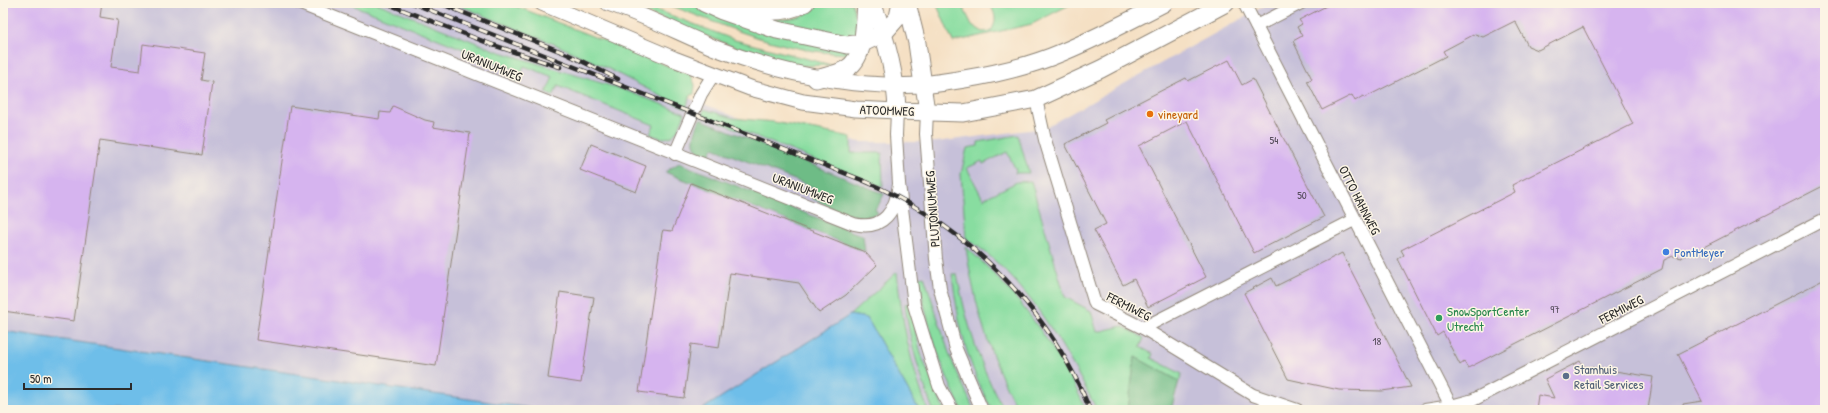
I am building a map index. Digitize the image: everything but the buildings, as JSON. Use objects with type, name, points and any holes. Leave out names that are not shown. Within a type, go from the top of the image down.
[{"type":"main road","points":[[704,3],[727,14],[777,30],[847,45],[863,43],[884,33],[898,17],[901,3]]},
{"type":"main road","points":[[733,3],[752,10],[774,12],[786,11],[805,3]]},
{"type":"main road","points":[[816,79],[846,70],[854,64],[863,43],[866,3]]},
{"type":"main road","points":[[872,3],[884,33],[896,86],[897,111]]},
{"type":"main road","name":"PLUTONIUMWEG","points":[[906,3],[924,85]]},
{"type":"main road","name":"ATOOMWEG","points":[[924,85],[958,81],[1016,68],[1062,53],[1164,3]]},
{"type":"main road","name":"ATOOMWEG","points":[[897,111],[963,112],[1036,99],[1101,69],[1226,3]]},
{"type":"street","name":"URANIUMWEG","points":[[298,3],[854,224],[873,224],[882,221],[894,207],[899,184]]},
{"type":"street","name":"ATOOMWEG","points":[[542,3],[713,75],[750,88],[803,102],[856,109],[897,111]]},
{"type":"street","name":"ATOOMWEG","points":[[608,3],[630,10],[715,48],[764,65],[816,79],[862,85],[924,85]]},
{"type":"street","name":"OTTO HAHNWEG","points":[[1244,3],[1354,220],[1452,408]]},
{"type":"street","points":[[1256,26],[1301,3]]},
{"type":"street","points":[[675,154],[701,94],[713,75]]},
{"type":"street","name":"PLUTONIUMWEG","points":[[924,85],[926,134],[938,280],[956,349],[982,410]]},
{"type":"street","name":"FERMIWEG","points":[[1036,99],[1044,140],[1095,304],[1144,328],[1253,395],[1296,410]]},
{"type":"street","points":[[897,111],[896,135],[899,184],[914,305],[939,386],[952,410]]},
{"type":"street","name":"FERMIWEG","points":[[1425,410],[1452,408],[1473,400],[1825,219]]},
{"type":"street","points":[[1144,328],[1354,220]]},
{"type":"shaded area","points":[[3,3],[452,3],[736,117],[794,133],[862,142],[936,142],[1044,128],[1270,3],[1825,3],[1825,410],[919,410],[867,318],[850,315],[701,410],[530,410],[207,360],[3,331]]},
{"type":"green space","points":[[347,3],[377,3],[497,51],[624,90],[685,113],[679,127],[673,135],[664,138],[658,137],[650,134],[654,125],[558,86],[553,96],[546,93],[553,77],[524,66],[518,82],[510,79],[514,69]]},
{"type":"green space","points":[[453,3],[508,3],[691,75],[695,85],[694,94],[690,95],[686,109],[607,68],[559,46]]},
{"type":"green space","points":[[622,3],[639,3],[735,40],[831,65],[801,66],[732,46]]},
{"type":"green space","points":[[664,3],[689,3],[752,28],[854,49],[850,54],[802,49],[756,37]]},
{"type":"green space","points":[[821,3],[852,3],[857,20],[858,40],[845,40],[758,16],[775,19],[791,18],[807,13]]},
{"type":"green space","points":[[936,3],[961,3],[972,25],[983,32],[991,31],[995,20],[993,10],[989,3],[1073,3],[1032,24],[953,42]]},
{"type":"green space","points":[[704,109],[733,118],[774,122],[851,137],[851,153],[882,153],[883,187],[702,115]]},
{"type":"green space","points":[[700,119],[884,194],[875,209],[878,213],[870,216],[861,216],[844,213],[811,198],[815,188],[713,148],[708,158],[697,150],[694,142],[695,132]]},
{"type":"green space","points":[[1018,135],[1029,173],[1015,173],[1016,170],[1007,152],[983,164],[982,161],[967,168],[983,199],[1017,182],[1031,181],[1065,297],[1091,311],[1097,332],[1122,326],[1144,338],[1140,347],[1153,354],[1151,358],[1182,374],[1179,381],[1135,357],[1128,410],[1097,410],[1064,349],[1025,292],[987,253],[966,238],[961,174],[967,148],[978,146],[978,142]]},
{"type":"green space","points":[[679,163],[863,236],[865,252],[665,172]]},
{"type":"green space","points":[[966,247],[981,260],[1032,318],[1064,367],[1079,393],[1086,410],[1018,410],[999,371],[984,331],[969,268]]},
{"type":"green space","points":[[897,272],[901,308],[908,342],[916,376],[928,410],[919,410],[867,318],[850,315]]},
{"type":"green space","points":[[952,274],[957,274],[969,327],[981,361],[995,394],[1004,410],[992,410],[976,376],[961,328]]},
{"type":"green space","points":[[924,276],[950,356],[974,410],[962,410],[941,362],[930,328],[922,294],[919,277]]},
{"type":"green space","points":[[908,303],[922,357],[944,410],[933,410],[924,384],[909,331],[905,304]]},
{"type":"green space","points":[[1135,357],[1179,381],[1171,410],[1128,410]]},
{"type":"water","points":[[850,315],[867,318],[919,410],[701,410]]},
{"type":"water","points":[[3,331],[544,410],[3,410]]},
{"type":"railway","points":[[385,3],[493,45],[560,67]]},
{"type":"railway","points":[[412,3],[862,180],[899,198],[935,220],[968,245],[999,272],[1027,303],[1073,372],[1090,410]]},
{"type":"railway","points":[[439,3],[567,54],[618,79]]},
{"type":"place","name":"vineyard","points":[[1150,114]]},
{"type":"place","name":"PontMeyer","points":[[1666,252]]},
{"type":"place","name":"SnowSportCenter Utrecht","points":[[1439,318]]},
{"type":"place","name":"Stamhuis Retail Services","points":[[1566,376]]}]
